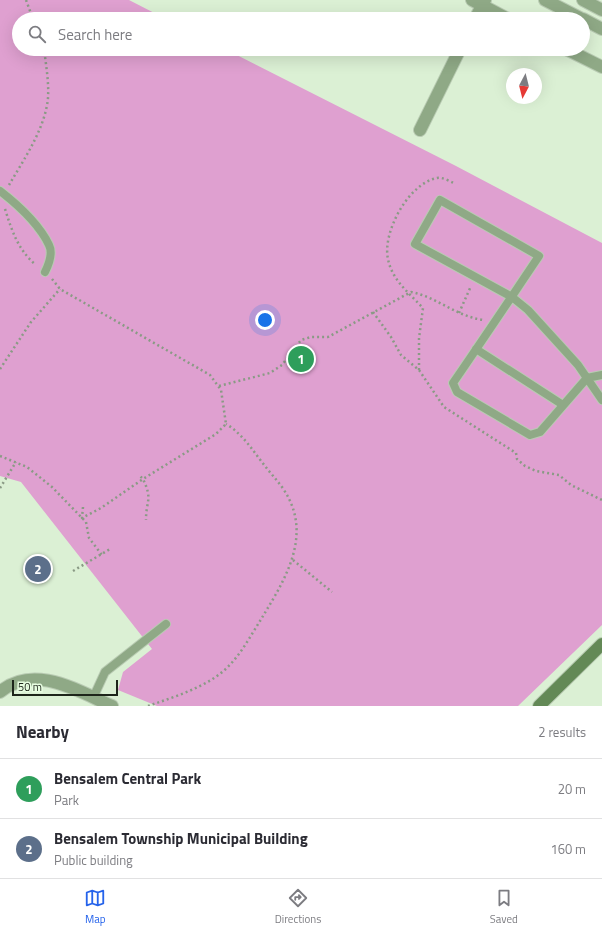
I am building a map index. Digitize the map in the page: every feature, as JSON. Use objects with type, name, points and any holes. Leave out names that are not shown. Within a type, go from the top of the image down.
[{"type":"main road","points":[[539,706],[602,645]]},
{"type":"street","points":[[545,0],[569,12]]},
{"type":"street","points":[[583,0],[602,10]]},
{"type":"street","points":[[477,12],[480,2],[496,12]]},
{"type":"street","points":[[590,23],[602,29]]},
{"type":"street","points":[[420,130],[457,56]]},
{"type":"street","points":[[580,56],[602,67]]},
{"type":"street","points":[[0,692],[8,685],[28,678],[43,678],[112,706]]},
{"type":"lane","points":[[3,194],[32,220],[49,245],[50,262],[45,272]]},
{"type":"lane","points":[[602,375],[587,378],[540,432],[530,435],[457,392],[453,383],[512,297],[539,256],[440,200],[415,244],[512,297],[528,310],[578,364],[587,378],[602,400]]},
{"type":"lane","points":[[476,349],[563,405]]},
{"type":"lane","points":[[93,698],[105,672],[166,624]]},
{"type":"path","points":[[26,0],[30,12]]},
{"type":"path","points":[[45,56],[48,72],[48,99],[45,114],[37,134],[3,194],[4,205],[17,243],[24,254],[45,272],[60,289],[210,374],[222,390],[226,424],[242,437],[284,490],[292,506],[296,526],[296,548],[293,560],[270,605],[238,657],[218,675],[207,681],[148,706]]},
{"type":"path","points":[[420,370],[419,338],[423,308],[395,277],[388,260],[387,239],[407,197],[436,178],[443,178],[454,183]]},
{"type":"path","points":[[459,313],[475,277]]},
{"type":"path","points":[[0,369],[31,322],[60,289]]},
{"type":"path","points":[[219,386],[270,373],[282,364],[301,340],[311,337],[328,337],[411,292],[426,295],[471,318],[495,322]]},
{"type":"path","points":[[373,312],[391,337],[401,355],[420,370],[444,408],[516,454],[517,459],[525,466],[547,474],[559,475],[571,485],[602,500]]},
{"type":"path","points":[[82,518],[101,508],[143,479],[216,434],[226,424]]},
{"type":"path","points":[[0,456],[27,467],[52,487],[82,518],[88,528],[89,538],[102,555]]},
{"type":"path","points":[[0,488],[16,462]]},
{"type":"path","points":[[140,476],[148,490],[149,501],[146,511],[146,520]]},
{"type":"path","points":[[82,518],[83,507]]},
{"type":"path","points":[[73,571],[110,549]]},
{"type":"path","points":[[293,560],[332,592]]},
{"type":"shaded area","points":[[0,0],[129,0],[152,12],[12,12],[12,56],[239,56],[456,166],[602,243],[602,625],[518,706],[157,706],[118,690],[123,672],[152,649],[21,482],[0,476]]},
{"type":"place","name":"Bensalem Central Park","points":[[301,359]]},
{"type":"place","name":"Bensalem Township Municipal Building","points":[[38,569]]}]
